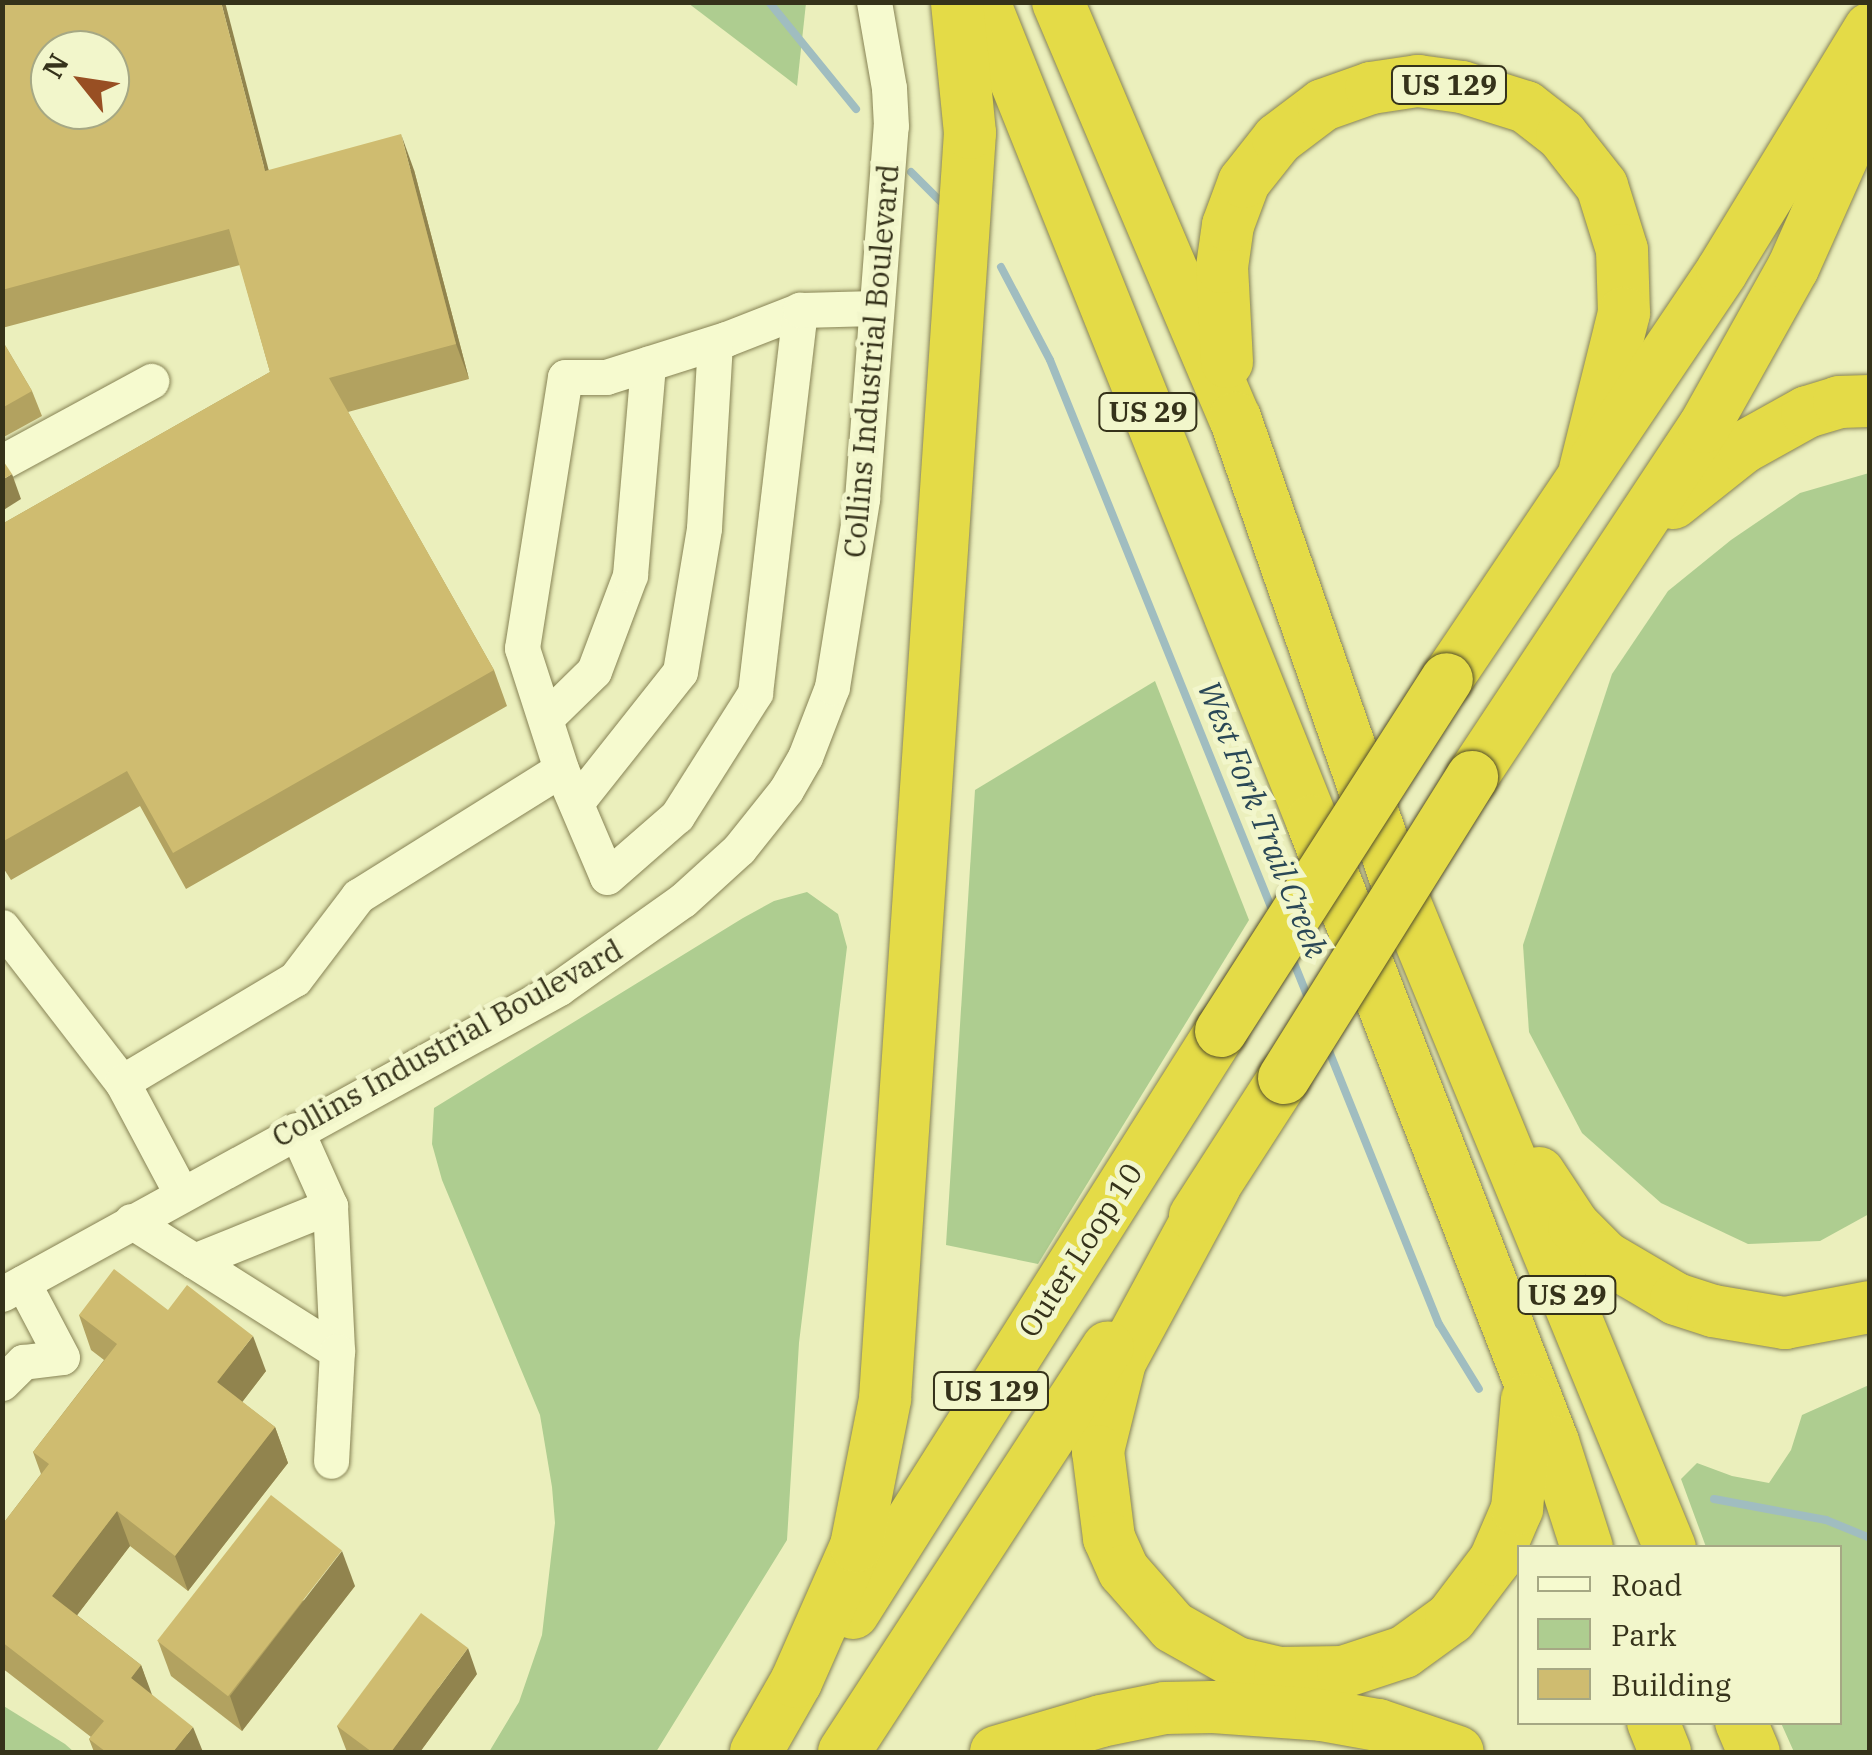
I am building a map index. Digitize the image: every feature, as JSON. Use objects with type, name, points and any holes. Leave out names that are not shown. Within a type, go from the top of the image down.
[{"type":"highway","points":[[759,1752],[796,1682],[856,1546],[885,1398],[970,133],[958,2]]},
{"type":"highway","name":"US 29","points":[[984,2],[1312,821],[1528,1377],[1587,1545]]},
{"type":"highway","name":"US 29","points":[[1058,2],[1235,418],[1400,891],[1669,1545]]},
{"type":"highway","points":[[1586,470],[1722,270],[1870,28]]},
{"type":"highway","name":"US 129","points":[[1235,418],[1222,326],[1222,267],[1228,225],[1244,182],[1278,139],[1323,105],[1371,88],[1418,81],[1462,87],[1526,107],[1562,135],[1602,186],[1622,250],[1624,312],[1586,470]]},
{"type":"highway","points":[[844,1752],[948,1587],[1214,1188],[1472,777],[1704,427],[1762,326],[1870,95]]},
{"type":"highway","points":[[1580,616],[1676,499],[1714,468],[1807,412],[1840,402],[1870,400]]},
{"type":"highway","name":"Outer Loop 10","points":[[759,1752],[1447,679],[1586,470]]},
{"type":"highway","points":[[1464,1042],[1574,1226],[1606,1257],[1642,1283],[1713,1311],[1785,1323],[1870,1307]]},
{"type":"highway","points":[[1214,1188],[1120,1362],[1098,1451],[1108,1538],[1124,1571],[1149,1604],[1204,1648],[1237,1663],[1280,1673],[1343,1672],[1404,1652],[1451,1618],[1495,1560],[1517,1509],[1528,1377]]},
{"type":"highway","points":[[996,1752],[1101,1721],[1165,1708],[1197,1707],[1321,1714],[1378,1725],[1458,1752]]},
{"type":"highway","points":[[1654,1725],[1665,1752]]},
{"type":"highway","points":[[1743,1725],[1754,1752]]},
{"type":"street","name":"Collins Industrial Boulevard","points":[[13,1288],[559,988],[622,946],[739,849],[786,790],[820,722],[840,650],[862,500],[890,126],[889,88],[874,2]]},
{"type":"street","points":[[800,310],[755,693],[677,816],[607,877],[561,768],[522,648],[565,376],[606,377],[715,343],[800,310],[876,308]]},
{"type":"street","points":[[576,803],[680,672],[704,528],[715,343]]},
{"type":"street","points":[[546,718],[594,670],[630,575],[648,364]]},
{"type":"street","points":[[2,462],[151,380]]},
{"type":"street","points":[[122,1082],[295,979],[358,896],[561,768]]},
{"type":"street","points":[[2,927],[122,1082],[181,1193]]},
{"type":"street","points":[[296,1130],[330,1206],[336,1351],[331,1462]]},
{"type":"street","points":[[194,1261],[330,1206]]},
{"type":"street","points":[[132,1221],[336,1351]]},
{"type":"street","points":[[2,1383],[22,1362],[62,1357],[13,1288]]},
{"type":"green space","points":[[688,3],[806,3],[797,86]]},
{"type":"green space","points":[[1869,473],[1869,1214],[1820,1241],[1748,1244],[1661,1203],[1582,1133],[1529,1032],[1523,945],[1612,674],[1668,591],[1731,540],[1800,493]]},
{"type":"green space","points":[[1155,681],[1249,920],[1038,1264],[946,1245],[975,790]]},
{"type":"green space","points":[[807,892],[838,914],[847,947],[799,1343],[787,1540],[656,1752],[489,1752],[519,1702],[542,1635],[555,1523],[552,1487],[540,1415],[442,1180],[432,1144],[434,1108],[743,918],[774,901]]},
{"type":"green space","points":[[1869,1385],[1869,1752],[1794,1752],[1782,1725],[1842,1725],[1842,1545],[1705,1545],[1681,1479],[1697,1463],[1732,1476],[1769,1483],[1791,1450],[1802,1415]]},
{"type":"green space","points":[[2,1705],[65,1744],[74,1752],[3,1752]]},
{"type":"building","points":[[2,2],[221,2],[265,171],[401,134],[456,344],[329,378],[494,670],[173,853],[127,771],[2,842],[2,524],[270,372],[229,229],[2,290]]},
{"type":"building","points":[[2,340],[32,391],[2,408]]},
{"type":"building","points":[[2,459],[12,474],[2,480]]},
{"type":"building","points":[[114,1269],[168,1310],[187,1285],[253,1336],[217,1382],[275,1427],[175,1556],[117,1511],[52,1596],[141,1665],[131,1678],[193,1727],[173,1752],[106,1752],[89,1739],[104,1721],[2,1642],[2,1525],[49,1464],[33,1452],[117,1344],[79,1315]]},
{"type":"building","points":[[271,1495],[342,1550],[228,1696],[157,1641]]},
{"type":"building","points":[[421,1613],[468,1648],[391,1752],[372,1752],[337,1726]]},
{"type":"waterway","name":"West Fork Trail Creek","points":[[769,2],[856,109]]},
{"type":"waterway","name":"West Fork Trail Creek","points":[[911,172],[941,202]]},
{"type":"waterway","name":"West Fork Trail Creek","points":[[1001,267],[1050,360],[1273,912]]},
{"type":"waterway","name":"West Fork Trail Creek","points":[[1292,958],[1309,1000]]},
{"type":"waterway","name":"West Fork Trail Creek","points":[[1327,1046],[1439,1324],[1479,1389]]},
{"type":"waterway","name":"West Fork Trail Creek","points":[[1714,1499],[1826,1520],[1870,1538]]}]
